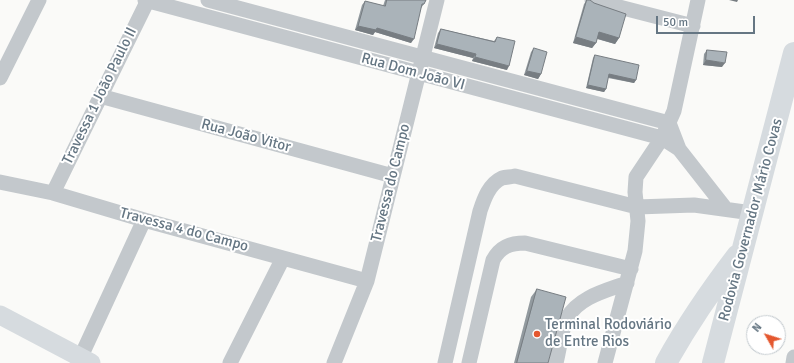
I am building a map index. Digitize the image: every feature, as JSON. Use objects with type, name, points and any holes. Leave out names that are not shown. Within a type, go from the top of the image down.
[{"type":"highway","name":"Rodovia Governador Mário Covas","points":[[713,363],[752,212],[788,105],[794,53]]},
{"type":"highway","points":[[666,363],[693,317],[743,247]]},
{"type":"main road","points":[[0,315],[83,361]]},
{"type":"street","points":[[0,78],[39,0]]},
{"type":"street","name":"Rua Dom João VI","points":[[147,0],[662,138],[679,149],[726,209]]},
{"type":"street","name":"Travessa 1 João Paulo II","points":[[53,193],[147,0]]},
{"type":"street","name":"Rua Dom João VI","points":[[208,0],[422,57],[672,117],[679,149]]},
{"type":"street","name":"Travessa do Campo","points":[[334,363],[367,281],[437,0]]},
{"type":"street","points":[[592,0],[693,26]]},
{"type":"street","points":[[605,363],[629,276],[637,235],[637,207],[635,192],[636,176],[662,138],[672,117],[698,0]]},
{"type":"street","name":"Rua João Vitor","points":[[100,96],[393,176]]},
{"type":"street","points":[[445,363],[480,210],[486,195],[494,184],[502,178],[515,176],[637,207],[694,205],[752,212]]},
{"type":"street","name":"Travessa 4 do Campo","points":[[0,182],[53,193],[144,220],[367,281]]},
{"type":"street","points":[[83,361],[144,220]]},
{"type":"street","points":[[469,363],[493,260],[497,253],[505,247],[515,243],[525,243],[629,276]]},
{"type":"street","points":[[230,363],[283,258]]},
{"type":"street","points":[[556,363],[567,319],[574,308],[586,299],[629,276]]},
{"type":"street","points":[[793,363],[794,357]]},
{"type":"building","points":[[387,0],[426,0],[424,4],[422,4],[414,39],[377,28],[376,30],[358,26],[365,1],[385,6]]},
{"type":"building","points":[[587,0],[626,14],[619,38],[599,32],[596,43],[576,37]]},
{"type":"building","points":[[441,29],[495,42],[497,37],[515,41],[509,66],[475,57],[476,54],[437,44]]},
{"type":"building","points":[[534,48],[547,52],[541,74],[527,71]]},
{"type":"building","points":[[707,50],[727,52],[725,63],[706,60]]},
{"type":"building","points":[[595,55],[639,65],[636,80],[609,74],[606,89],[588,85]]},
{"type":"building","name":"Terminal Rodoviário de Entre Rios","points":[[537,289],[566,297],[548,363],[517,363]]},
{"type":"place","name":"Terminal Rodoviário de Entre Rios","points":[[537,334]]}]
